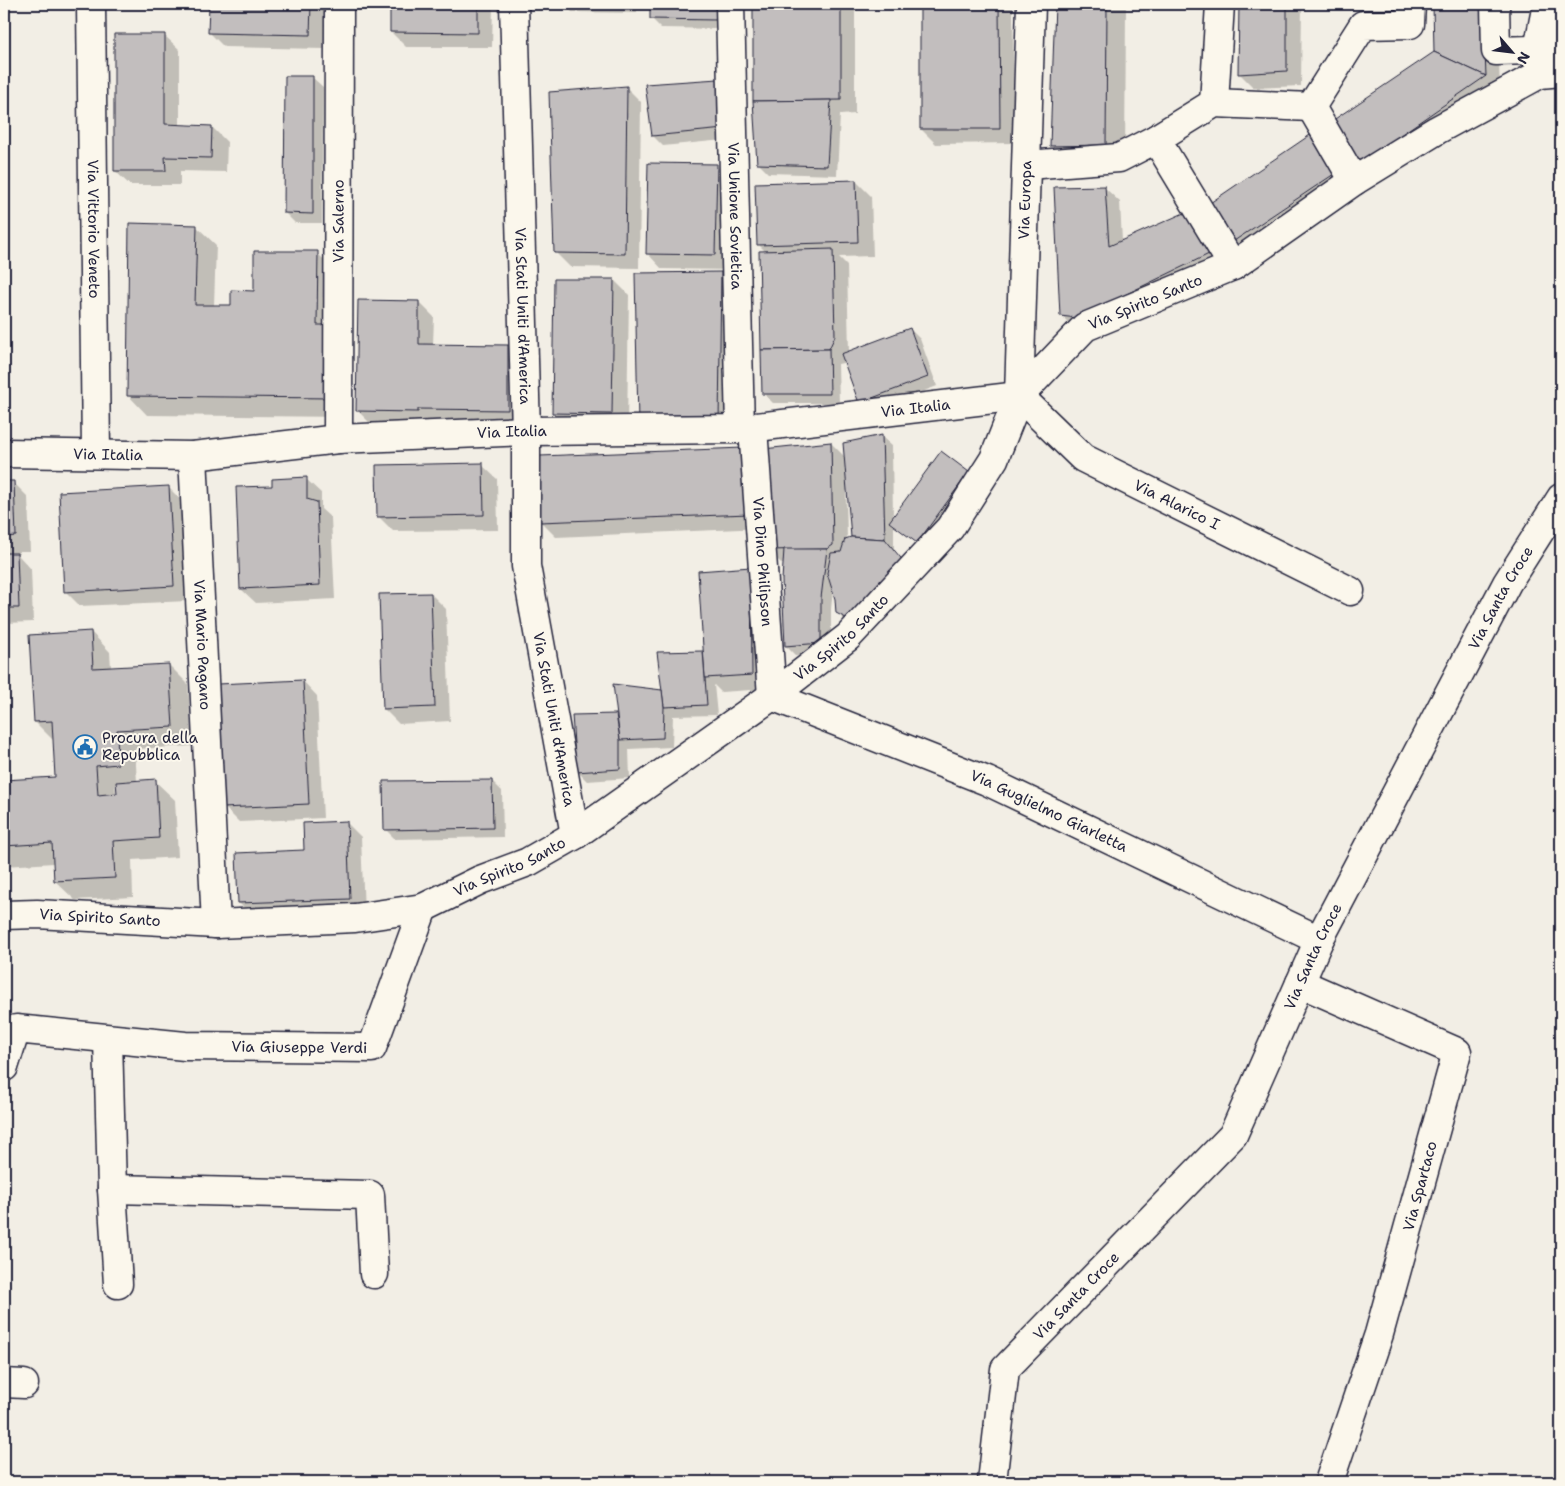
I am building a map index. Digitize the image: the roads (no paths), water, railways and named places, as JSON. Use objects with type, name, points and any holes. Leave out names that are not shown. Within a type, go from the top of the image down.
[{"type":"street","name":"Via Vittorio Veneto","points":[[91,4],[96,453]]},
{"type":"street","name":"Via Salerno","points":[[338,440],[339,4]]},
{"type":"street","name":"Via Stati Uniti d'America","points":[[514,4],[526,431],[526,566],[575,835]]},
{"type":"street","name":"Via Unione Sovietica","points":[[730,4],[746,428]]},
{"type":"street","name":"Via Europa","points":[[1019,396],[1031,4]]},
{"type":"street","points":[[1214,103],[1220,4]]},
{"type":"street","points":[[1311,107],[1362,24],[1410,24],[1411,4]]},
{"type":"street","points":[[1495,4],[1496,51],[1550,61],[1547,4]]},
{"type":"street","name":"Via Spirito Santo","points":[[4,915],[37,914],[216,924],[355,918],[423,908],[480,880],[528,862],[575,835],[772,696],[848,637],[950,528],[994,459],[1019,396],[1086,327],[1233,266],[1354,181],[1550,61]]},
{"type":"street","points":[[1027,166],[1120,158],[1156,139],[1214,103],[1311,107]]},
{"type":"street","points":[[1311,107],[1354,181]]},
{"type":"street","points":[[1156,139],[1233,266]]},
{"type":"street","name":"Via Italia","points":[[4,453],[193,456],[338,440],[526,431],[746,428],[1019,396]]},
{"type":"street","name":"Via Alarico I","points":[[1019,396],[1083,458],[1350,591]]},
{"type":"street","name":"Via Dino Philipson","points":[[746,428],[772,696]]},
{"type":"street","name":"Via Mario Pagano","points":[[193,456],[216,924]]},
{"type":"street","name":"Via Santa Croce","points":[[992,1482],[1005,1369],[1233,1135],[1319,940],[1507,583],[1559,510]]},
{"type":"street","name":"Via Guglielmo Giarletta","points":[[772,696],[987,781],[1319,940]]},
{"type":"street","name":"Via Giuseppe Verdi","points":[[4,1067],[16,1029],[185,1046],[372,1048],[423,908]]},
{"type":"street","name":"Via Spartaco","points":[[1300,983],[1457,1052],[1379,1334],[1329,1482]]},
{"type":"street","points":[[108,1039],[112,1189],[118,1284]]},
{"type":"street","points":[[112,1189],[370,1195],[374,1274]]},
{"type":"place","name":"Procura della Repubblica","points":[[85,747]]}]
